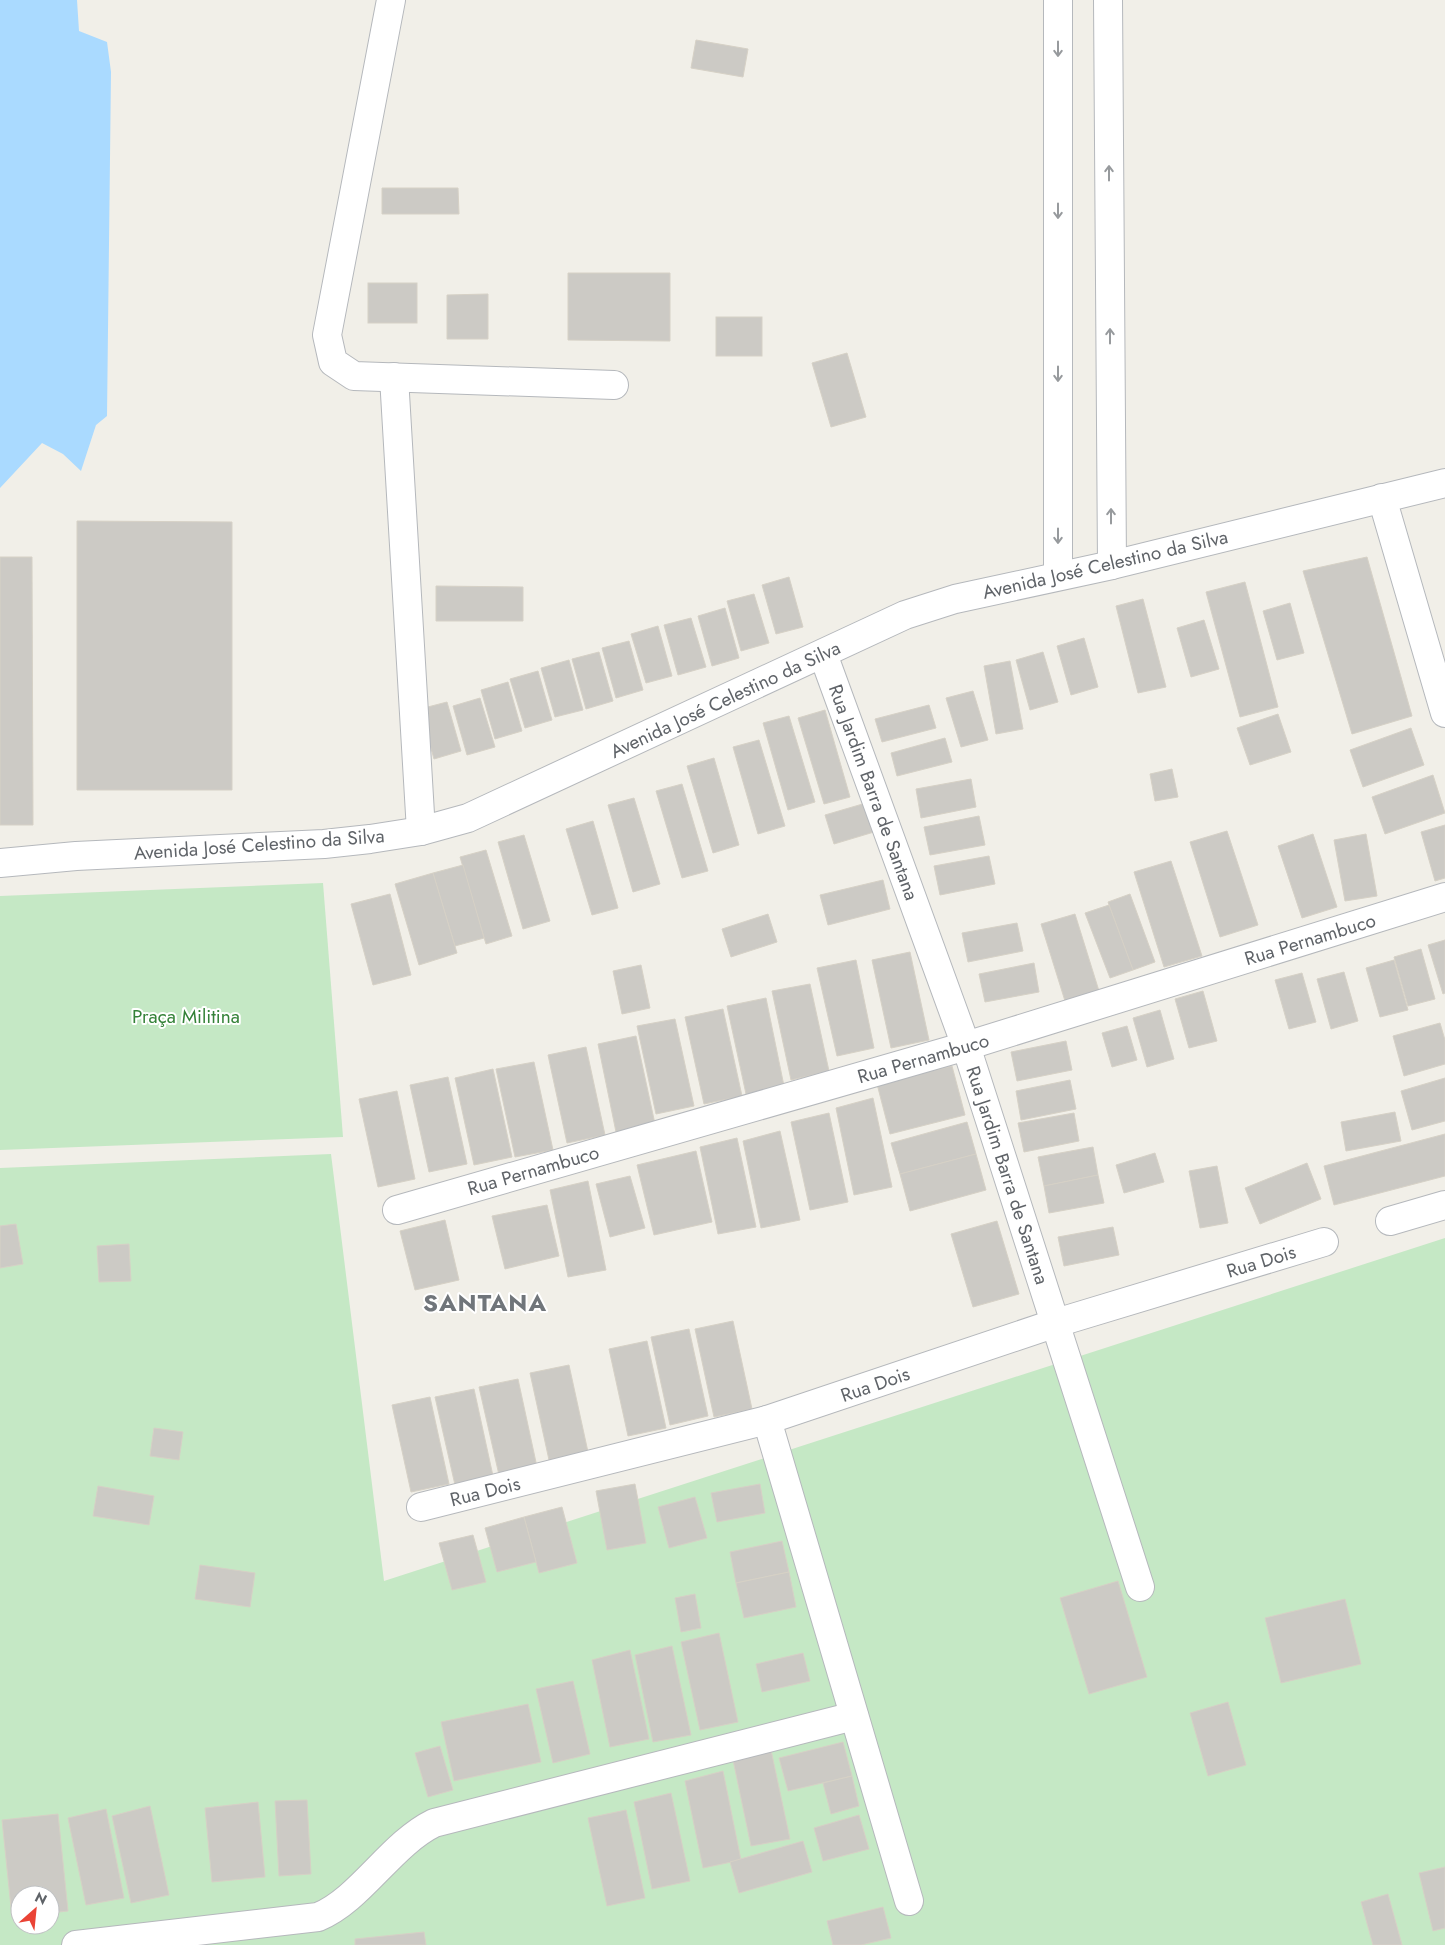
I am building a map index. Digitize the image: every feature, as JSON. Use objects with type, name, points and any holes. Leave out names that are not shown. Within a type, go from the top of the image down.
[{"type":"street","points":[[391,0],[326,335],[333,362],[354,376],[614,386]]},
{"type":"street","points":[[1058,0],[1058,575]]},
{"type":"street","points":[[1108,0],[1112,565]]},
{"type":"street","points":[[394,377],[421,831]]},
{"type":"street","name":"Avenida José Celestino da Silva","points":[[0,863],[76,856],[324,844],[421,831],[468,818],[905,615],[955,599],[1058,575],[1112,565],[1445,483]]},
{"type":"street","points":[[1382,498],[1445,713]]},
{"type":"street","name":"Rua Jardim Barra de Santana","points":[[823,654],[966,1046],[1140,1587]]},
{"type":"street","name":"Rua Pernambuco","points":[[397,1210],[966,1046],[1445,897]]},
{"type":"street","points":[[1390,1221],[1445,1205]]},
{"type":"street","name":"Rua Dois","points":[[421,1507],[768,1420],[1056,1323],[1324,1242]]},
{"type":"street","points":[[768,1420],[909,1901]]},
{"type":"street","points":[[76,1945],[318,1917],[340,1905],[394,1854],[424,1828],[434,1823],[854,1716]]},
{"type":"green space","name":"Praça Militina","points":[[323,883],[343,1137],[0,1150],[0,896]]},
{"type":"green space","points":[[331,1154],[384,1581],[1445,1238],[1445,1945],[0,1945],[0,1168]]},
{"type":"water","points":[[0,0],[77,0],[79,31],[107,42],[111,72],[107,416],[96,425],[81,471],[63,454],[42,443],[0,488]]},
{"type":"building","points":[[696,40],[748,49],[743,77],[691,68]]},
{"type":"building","points":[[382,188],[458,188],[459,214],[382,214]]},
{"type":"building","points":[[568,273],[670,273],[670,341],[568,340]]},
{"type":"building","points":[[368,283],[417,283],[417,323],[368,323]]},
{"type":"building","points":[[488,294],[488,339],[447,339],[447,295]]},
{"type":"building","points":[[716,317],[762,317],[762,356],[716,356]]},
{"type":"building","points":[[847,353],[866,417],[831,427],[812,363]]},
{"type":"building","points":[[77,521],[232,522],[232,790],[77,790]]},
{"type":"building","points":[[0,557],[32,557],[33,825],[0,825]]},
{"type":"building","points":[[1367,557],[1412,716],[1352,734],[1303,571]]},
{"type":"building","points":[[789,577],[803,627],[776,634],[762,585]]},
{"type":"building","points":[[1245,582],[1278,707],[1240,717],[1206,592]]},
{"type":"building","points":[[436,586],[523,587],[523,621],[436,621]]},
{"type":"building","points":[[754,594],[769,643],[741,651],[727,601]]},
{"type":"building","points":[[1143,599],[1166,687],[1138,693],[1116,606]]},
{"type":"building","points":[[1290,603],[1304,653],[1277,660],[1263,611]]},
{"type":"building","points":[[725,608],[739,658],[712,666],[698,616]]},
{"type":"building","points":[[691,618],[706,667],[678,675],[664,625]]},
{"type":"building","points":[[1204,620],[1219,669],[1191,677],[1177,628]]},
{"type":"building","points":[[658,626],[672,676],[646,683],[631,634]]},
{"type":"building","points":[[1084,638],[1098,687],[1071,695],[1057,646]]},
{"type":"building","points":[[629,641],[643,690],[616,698],[602,648]]},
{"type":"building","points":[[599,652],[613,701],[586,709],[572,659]]},
{"type":"building","points":[[1043,652],[1058,702],[1030,710],[1016,660]]},
{"type":"building","points":[[569,660],[583,710],[555,717],[541,668]]},
{"type":"building","points":[[1010,661],[1023,729],[996,734],[984,666]]},
{"type":"building","points":[[538,671],[552,720],[525,728],[510,679]]},
{"type":"building","points":[[508,682],[522,731],[495,739],[481,690]]},
{"type":"building","points":[[973,691],[988,740],[961,747],[946,698]]},
{"type":"building","points":[[480,698],[495,747],[467,755],[453,706]]},
{"type":"building","points":[[447,702],[461,751],[434,759],[420,709]]},
{"type":"building","points":[[929,705],[936,728],[882,742],[875,719]]},
{"type":"building","points":[[825,710],[850,797],[824,804],[798,718]]},
{"type":"building","points":[[1278,714],[1291,752],[1250,765],[1237,728]]},
{"type":"building","points":[[789,716],[815,802],[788,810],[763,723]]},
{"type":"building","points":[[1411,728],[1424,765],[1363,787],[1350,750]]},
{"type":"building","points":[[945,738],[952,762],[897,776],[891,753]]},
{"type":"building","points":[[759,740],[785,826],[758,834],[733,747]]},
{"type":"building","points":[[714,758],[739,845],[713,853],[687,766]]},
{"type":"building","points":[[1172,769],[1178,797],[1155,801],[1150,774]]},
{"type":"building","points":[[1433,775],[1445,813],[1385,834],[1372,797]]},
{"type":"building","points":[[971,779],[976,807],[921,818],[916,789]]},
{"type":"building","points":[[682,784],[708,871],[682,878],[656,791]]},
{"type":"building","points":[[634,798],[660,884],[633,892],[608,805]]},
{"type":"building","points":[[866,803],[874,832],[834,844],[825,815]]},
{"type":"building","points":[[979,816],[985,845],[930,855],[924,827]]},
{"type":"building","points":[[593,821],[618,908],[592,915],[566,829]]},
{"type":"building","points":[[1445,825],[1445,878],[1435,881],[1421,832]]},
{"type":"building","points":[[1227,831],[1258,925],[1220,937],[1190,842]]},
{"type":"building","points":[[1313,834],[1337,907],[1302,918],[1278,846]]},
{"type":"building","points":[[1366,834],[1377,896],[1345,901],[1334,840]]},
{"type":"building","points":[[524,835],[550,921],[523,929],[498,842]]},
{"type":"building","points":[[486,850],[512,936],[486,944],[460,857]]},
{"type":"building","points":[[989,856],[995,884],[940,895],[934,866]]},
{"type":"building","points":[[1171,861],[1202,956],[1164,967],[1134,872]]},
{"type":"building","points":[[463,865],[484,938],[455,946],[433,873]]},
{"type":"building","points":[[433,873],[457,953],[419,965],[395,884]]},
{"type":"building","points":[[883,880],[890,909],[828,925],[820,895]]},
{"type":"building","points":[[390,894],[411,975],[373,985],[351,904]]},
{"type":"building","points":[[1130,894],[1155,962],[1133,970],[1108,902]]},
{"type":"building","points":[[1109,905],[1133,970],[1110,978],[1085,913]]},
{"type":"building","points":[[768,914],[777,942],[731,957],[722,929]]},
{"type":"building","points":[[1075,914],[1099,991],[1065,1001],[1041,924]]},
{"type":"building","points":[[1017,923],[1023,951],[968,962],[962,933]]},
{"type":"building","points":[[1445,940],[1445,993],[1443,994],[1428,945]]},
{"type":"building","points":[[1421,949],[1435,999],[1408,1006],[1394,957]]},
{"type":"building","points":[[910,952],[929,1040],[891,1048],[872,960]]},
{"type":"building","points":[[856,960],[874,1048],[837,1056],[817,968]]},
{"type":"building","points":[[1394,960],[1408,1010],[1380,1017],[1366,968]]},
{"type":"building","points":[[1034,963],[1039,992],[985,1002],[979,974]]},
{"type":"building","points":[[641,965],[650,1008],[622,1014],[613,971]]},
{"type":"building","points":[[1344,972],[1358,1021],[1331,1029],[1317,979]]},
{"type":"building","points":[[1302,973],[1316,1022],[1289,1029],[1275,980]]},
{"type":"building","points":[[810,984],[829,1071],[791,1080],[772,991]]},
{"type":"building","points":[[1203,991],[1217,1041],[1189,1048],[1175,999]]},
{"type":"building","points":[[766,998],[784,1086],[746,1094],[727,1006]]},
{"type":"building","points":[[723,1009],[742,1096],[704,1104],[685,1017]]},
{"type":"building","points":[[1160,1010],[1174,1059],[1147,1067],[1133,1018]]},
{"type":"building","points":[[675,1019],[694,1106],[656,1114],[637,1026]]},
{"type":"building","points":[[1440,1023],[1445,1040],[1445,1064],[1404,1076],[1393,1036]]},
{"type":"building","points":[[1127,1026],[1137,1060],[1112,1067],[1102,1033]]},
{"type":"building","points":[[636,1036],[655,1124],[616,1132],[598,1044]]},
{"type":"building","points":[[1066,1041],[1072,1070],[1017,1081],[1011,1052]]},
{"type":"building","points":[[586,1047],[605,1135],[567,1143],[548,1055]]},
{"type":"building","points":[[534,1062],[553,1150],[515,1157],[496,1069]]},
{"type":"building","points":[[952,1066],[965,1115],[890,1134],[877,1084]]},
{"type":"building","points":[[493,1069],[512,1157],[474,1165],[455,1078]]},
{"type":"building","points":[[448,1077],[467,1164],[429,1172],[410,1085]]},
{"type":"building","points":[[1445,1078],[1445,1121],[1412,1130],[1401,1091]]},
{"type":"building","points":[[1070,1080],[1076,1109],[1021,1120],[1016,1091]]},
{"type":"building","points":[[397,1091],[415,1179],[378,1187],[359,1099]]},
{"type":"building","points":[[873,1098],[892,1187],[854,1195],[836,1108]]},
{"type":"building","points":[[1395,1112],[1401,1141],[1346,1151],[1341,1122]]},
{"type":"building","points":[[829,1113],[848,1202],[810,1210],[791,1122]]},
{"type":"building","points":[[1074,1113],[1079,1141],[1024,1152],[1018,1123]]},
{"type":"building","points":[[967,1122],[976,1154],[900,1174],[891,1143]]},
{"type":"building","points":[[780,1131],[800,1220],[761,1228],[743,1141]]},
{"type":"building","points":[[1445,1134],[1445,1176],[1334,1205],[1324,1166]]},
{"type":"building","points":[[737,1138],[756,1227],[718,1234],[700,1147]]},
{"type":"building","points":[[1093,1147],[1098,1175],[1044,1186],[1038,1157]]},
{"type":"building","points":[[696,1151],[712,1222],[654,1235],[637,1165]]},
{"type":"building","points":[[1155,1153],[1164,1182],[1124,1193],[1116,1165]]},
{"type":"building","points":[[976,1154],[986,1190],[910,1211],[900,1174]]},
{"type":"building","points":[[1307,1163],[1321,1199],[1260,1224],[1245,1188]]},
{"type":"building","points":[[1217,1166],[1228,1223],[1200,1228],[1189,1171]]},
{"type":"building","points":[[1098,1175],[1104,1203],[1049,1213],[1044,1186]]},
{"type":"building","points":[[630,1176],[645,1228],[610,1237],[596,1184]]},
{"type":"building","points":[[588,1181],[606,1270],[568,1277],[550,1190]]},
{"type":"building","points":[[547,1205],[559,1256],[505,1269],[492,1216]]},
{"type":"building","points":[[445,1220],[459,1280],[415,1290],[400,1231]]},
{"type":"building","points":[[997,1221],[1019,1294],[973,1307],[951,1234]]},
{"type":"building","points":[[16,1224],[23,1264],[0,1268],[0,1226]]},
{"type":"building","points":[[1113,1227],[1119,1255],[1064,1266],[1058,1237]]},
{"type":"building","points":[[129,1244],[131,1281],[99,1282],[97,1246]]},
{"type":"building","points":[[733,1321],[752,1409],[714,1417],[695,1329]]},
{"type":"building","points":[[689,1329],[708,1416],[670,1425],[651,1337]]},
{"type":"building","points":[[647,1341],[666,1428],[628,1436],[609,1349]]},
{"type":"building","points":[[569,1365],[588,1452],[549,1460],[530,1373]]},
{"type":"building","points":[[518,1379],[537,1467],[499,1475],[479,1387]]},
{"type":"building","points":[[474,1389],[493,1476],[455,1485],[435,1397]]},
{"type":"building","points":[[430,1397],[449,1484],[411,1492],[392,1405]]},
{"type":"building","points":[[154,1428],[183,1432],[179,1460],[150,1456]]},
{"type":"building","points":[[635,1484],[646,1543],[607,1550],[596,1491]]},
{"type":"building","points":[[760,1484],[765,1513],[717,1522],[711,1493]]},
{"type":"building","points":[[98,1486],[154,1496],[149,1525],[93,1516]]},
{"type":"building","points":[[695,1497],[707,1538],[669,1548],[658,1507]]},
{"type":"building","points":[[562,1507],[577,1563],[539,1573],[524,1517]]},
{"type":"building","points":[[524,1517],[536,1562],[497,1572],[485,1528]]},
{"type":"building","points":[[473,1535],[486,1582],[452,1590],[439,1543]]},
{"type":"building","points":[[782,1541],[789,1572],[736,1583],[730,1552]]},
{"type":"building","points":[[200,1565],[255,1573],[250,1607],[195,1599]]},
{"type":"building","points":[[789,1572],[796,1607],[744,1618],[736,1583]]},
{"type":"building","points":[[1118,1581],[1147,1677],[1089,1694],[1060,1598]]},
{"type":"building","points":[[695,1594],[701,1628],[681,1632],[675,1598]]},
{"type":"building","points":[[1345,1599],[1361,1664],[1281,1683],[1265,1618]]},
{"type":"building","points":[[719,1633],[738,1722],[700,1730],[681,1642]]},
{"type":"building","points":[[672,1646],[691,1735],[653,1742],[635,1655]]},
{"type":"building","points":[[630,1650],[649,1739],[610,1747],[592,1660]]},
{"type":"building","points":[[803,1653],[810,1681],[762,1692],[756,1664]]},
{"type":"building","points":[[573,1681],[590,1754],[553,1763],[536,1689]]},
{"type":"building","points":[[1228,1702],[1246,1765],[1208,1776],[1190,1713]]},
{"type":"building","points":[[528,1704],[541,1762],[454,1781],[441,1722]]},
{"type":"building","points":[[843,1742],[852,1776],[788,1791],[779,1758]]},
{"type":"building","points":[[440,1746],[453,1790],[428,1797],[415,1753]]},
{"type":"building","points":[[771,1750],[790,1839],[751,1846],[733,1760]]},
{"type":"building","points":[[723,1771],[741,1860],[703,1868],[685,1781]]},
{"type":"building","points":[[852,1776],[859,1806],[831,1814],[823,1783]]},
{"type":"building","points":[[671,1793],[690,1881],[652,1889],[634,1802]]},
{"type":"building","points":[[307,1800],[311,1874],[279,1876],[275,1801]]},
{"type":"building","points":[[258,1802],[265,1877],[212,1882],[205,1808]]},
{"type":"building","points":[[150,1806],[169,1895],[131,1903],[112,1816]]},
{"type":"building","points":[[106,1809],[124,1898],[86,1905],[68,1818]]},
{"type":"building","points":[[626,1810],[645,1898],[607,1906],[588,1818]]},
{"type":"building","points":[[58,1814],[68,1911],[60,1912],[60,1885],[10,1885],[10,1898],[2,1820]]},
{"type":"building","points":[[859,1815],[869,1849],[823,1861],[814,1828]]},
{"type":"building","points":[[803,1841],[812,1872],[739,1893],[730,1862]]},
{"type":"building","points":[[1445,1867],[1445,1928],[1433,1931],[1419,1873]]},
{"type":"building","points":[[1388,1894],[1402,1945],[1373,1945],[1361,1902]]},
{"type":"building","points":[[883,1907],[891,1938],[861,1945],[833,1945],[827,1921]]},
{"type":"building","points":[[424,1932],[426,1945],[355,1945],[355,1939]]},
{"type":"district","name":"SANTANA","points":[[485,1303]]}]
